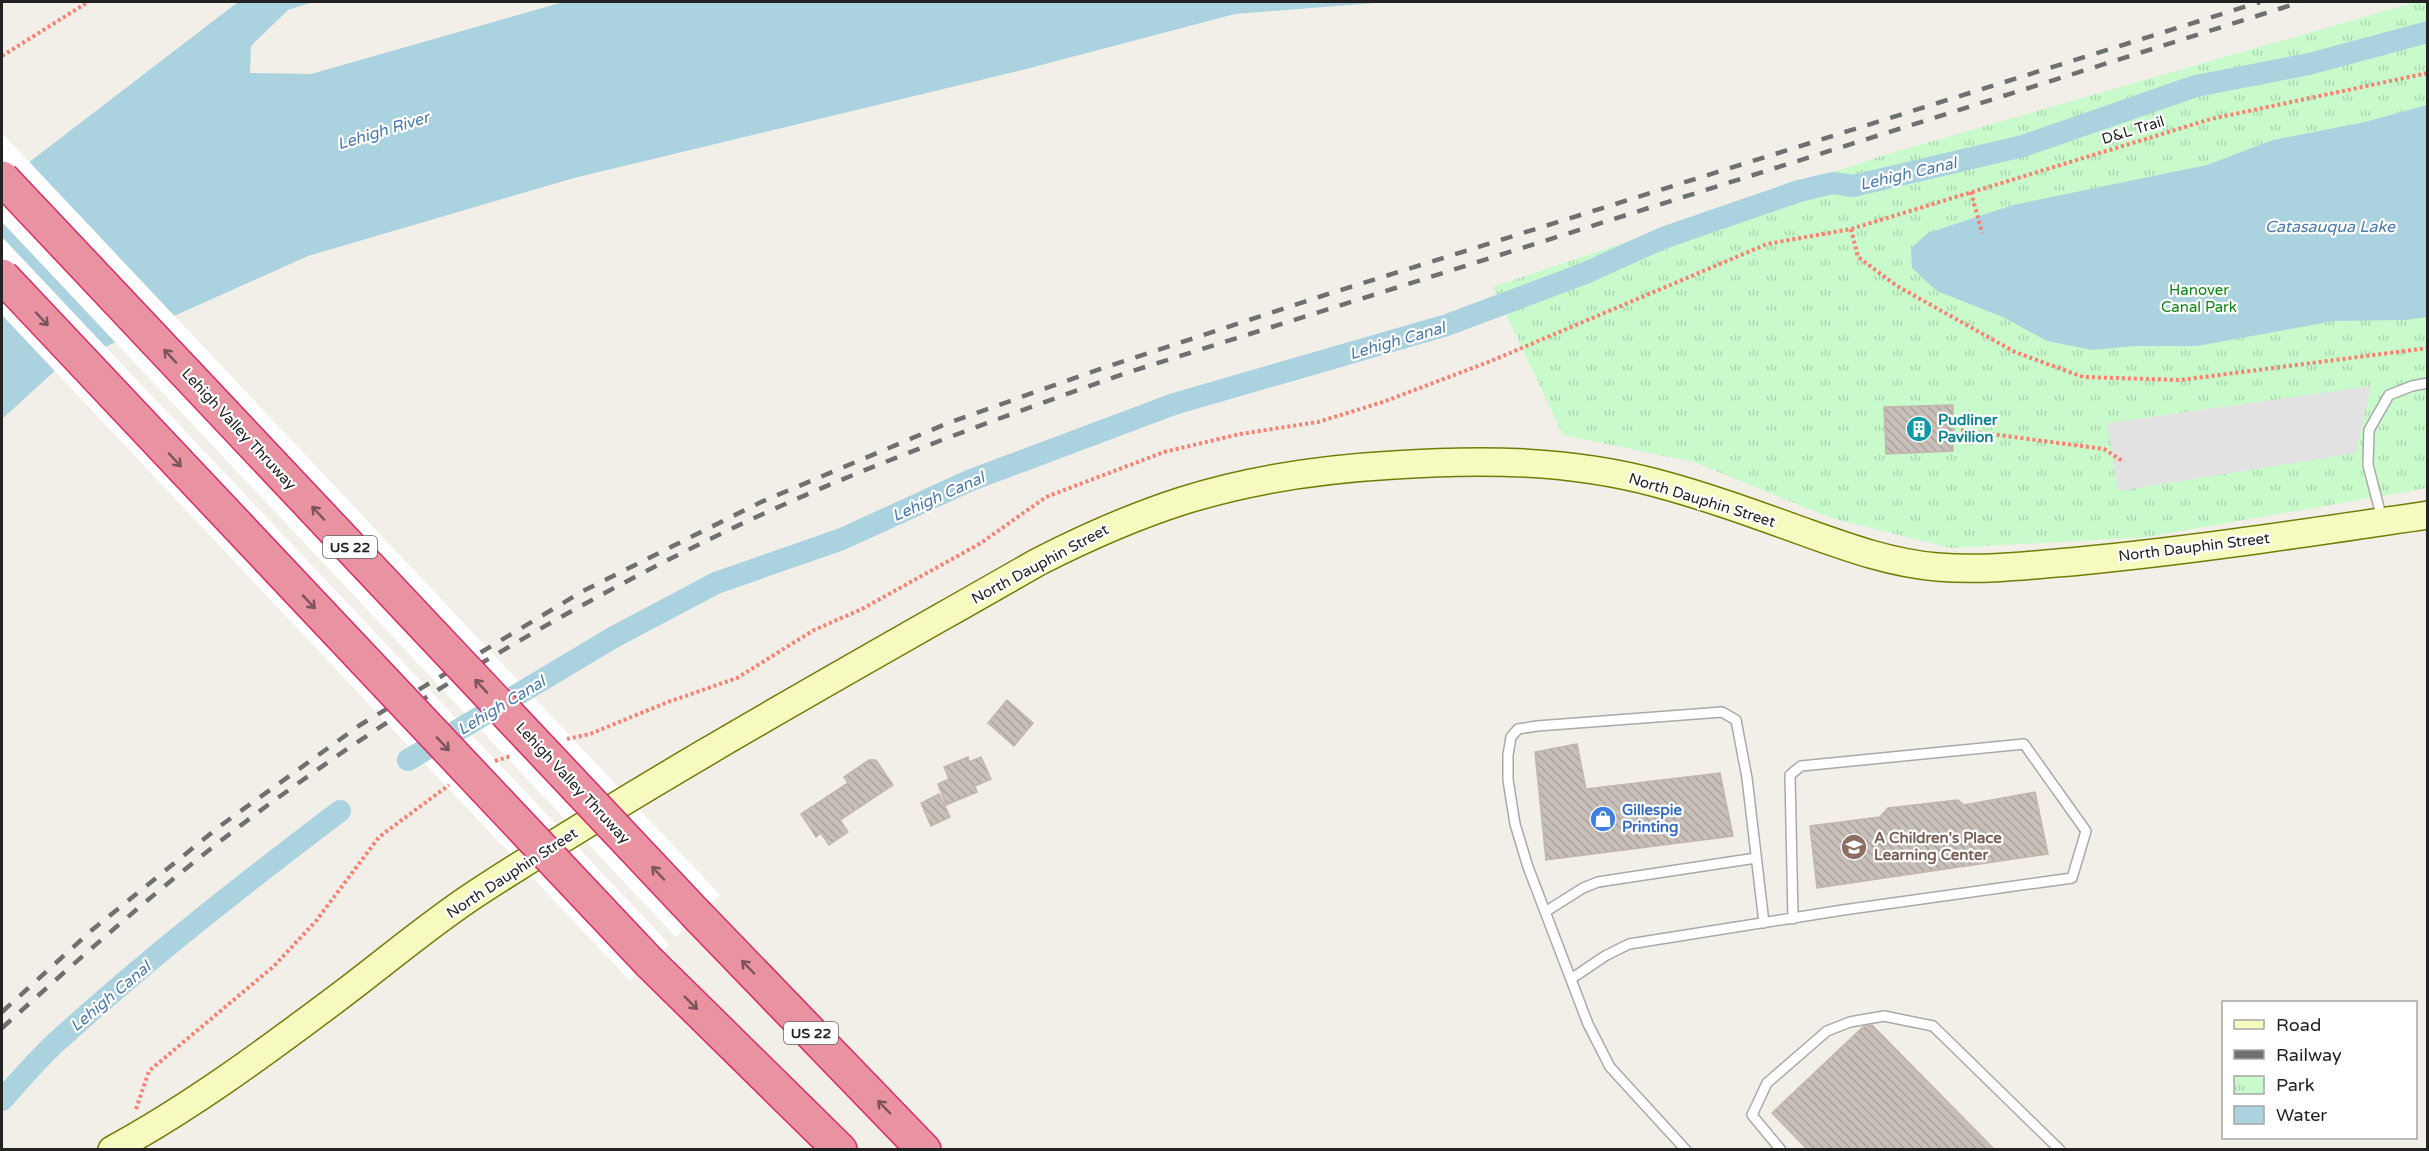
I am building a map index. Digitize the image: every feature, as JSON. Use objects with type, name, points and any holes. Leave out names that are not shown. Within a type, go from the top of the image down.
[{"type":"highway","name":"Lehigh Valley Thruway","points":[[2,178],[698,916],[924,1149]]},
{"type":"highway","points":[[2,276],[649,962],[840,1149]]},
{"type":"street","name":"North Dauphin Street","points":[[112,1149],[167,1118],[264,1053],[414,937],[476,894],[650,783],[1038,562],[1085,538],[1135,517],[1236,486],[1295,474],[1353,467],[1455,461],[1521,462],[1565,466],[1657,483],[1731,506],[1862,553],[1900,562],[1938,567],[1989,568],[2149,555],[2427,515]]},
{"type":"lane","points":[[2383,522],[2368,465],[2369,430],[2389,395],[2427,383]]},
{"type":"lane","points":[[1686,1149],[1610,1067],[1588,1024],[1545,912],[1515,824],[1508,755],[1511,737],[1518,729],[1722,712],[1736,720],[1747,778],[1764,924]]},
{"type":"lane","points":[[1571,979],[1605,956],[1629,944],[1764,924],[1793,919],[1843,910],[2072,878],[2086,831],[2024,744],[1801,766],[1791,775],[1793,919]]},
{"type":"lane","points":[[1545,912],[1583,888],[1598,882],[1756,858]]},
{"type":"lane","points":[[1781,1149],[1774,1146],[1752,1115],[1767,1083],[1827,1031],[1850,1022],[1884,1016],[1933,1026],[2060,1149]]},
{"type":"path","points":[[2,56],[88,2]]},
{"type":"path","name":"D&L Trail","points":[[2427,73],[2211,119],[1851,229],[1858,257],[1896,286],[2015,352],[2083,377],[2180,380],[2427,348]]},
{"type":"path","points":[[1971,192],[1982,233]]},
{"type":"path","points":[[1961,430],[2104,449],[2124,462]]},
{"type":"green space","name":"Hanover Canal Park","points":[[2416,2],[2427,2],[2427,488],[2147,537],[1951,548],[1831,518],[1694,462],[1563,435],[1493,287],[1881,156]]},
{"type":"shaded area","points":[[2371,386],[2356,453],[2118,491],[2107,423]]},
{"type":"water","name":"Lehigh River","points":[[238,2],[313,2],[288,10],[251,46],[250,73],[311,74],[563,2],[1387,2],[1235,14],[1030,68],[574,178],[308,256],[58,368],[2,419],[2,183]]},
{"type":"water","name":"Catasauqua Lake","points":[[2427,105],[2427,317],[2406,320],[2334,321],[2197,346],[2134,346],[2092,350],[2047,341],[2003,317],[1937,291],[1912,268],[1911,248],[1928,233],[2013,205],[2207,165],[2273,140],[2365,122]]},
{"type":"pier","points":[[2,133],[720,895],[676,937],[2,222]]},
{"type":"pier","points":[[2,237],[669,944],[630,981],[2,315]]},
{"type":"building","name":"Pudliner Pavilion","points":[[1953,405],[1953,451],[1886,454],[1884,407]]},
{"type":"building","points":[[1007,700],[1033,723],[1014,746],[988,723]]},
{"type":"building","points":[[1577,744],[1586,789],[1720,773],[1733,836],[1546,860],[1535,752]]},
{"type":"building","points":[[968,757],[969,762],[981,757],[991,779],[975,786],[977,792],[946,805],[938,784],[949,779],[944,767]]},
{"type":"building","points":[[869,760],[876,760],[893,785],[840,820],[848,832],[829,845],[821,833],[816,837],[801,814],[848,783],[844,777]]},
{"type":"building","points":[[2035,792],[2048,854],[1817,888],[1810,826],[1880,817],[1888,808],[1958,800],[1964,805]]},
{"type":"building","points":[[939,794],[950,817],[931,826],[921,803]]},
{"type":"building","points":[[1872,1025],[1994,1149],[1807,1149],[1772,1113],[1863,1027]]},
{"type":"waterway","name":"Lehigh Canal","points":[[408,760],[614,637],[716,583],[842,539],[971,480],[1174,404],[1447,325],[1583,274],[1663,238],[1799,191],[1833,183],[1853,186],[2023,146],[2196,86],[2309,64],[2428,32]]},
{"type":"waterway","name":"Lehigh Canal","points":[[2,1100],[54,1044],[129,978],[233,893],[340,811]]},
{"type":"railway","points":[[2,1012],[92,930],[220,826],[360,725],[583,591],[761,502],[948,423],[1103,368],[1325,295],[2260,2]]},
{"type":"railway","points":[[2,1028],[172,880],[279,797],[382,726],[488,659],[597,597],[708,540],[810,493],[913,451],[1123,374],[2301,2]]},
{"type":"place","name":"Pudliner Pavilion","points":[[1919,429]]},
{"type":"place","name":"Gillespie Printing","points":[[1603,819]]},
{"type":"place","name":"A Children's Place Learning Center","points":[[1854,847]]}]
